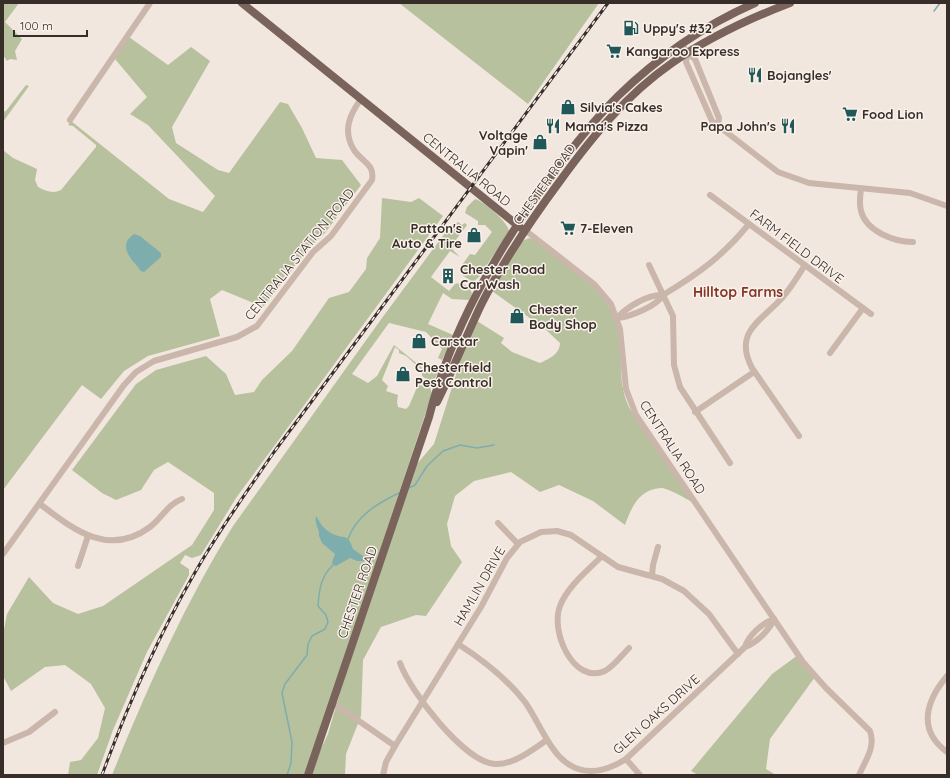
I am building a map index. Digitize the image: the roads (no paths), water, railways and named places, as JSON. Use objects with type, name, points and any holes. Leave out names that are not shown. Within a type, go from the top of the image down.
[{"type":"main road","name":"CENTRALIA ROAD","points":[[242,3],[525,230]]},
{"type":"main road","name":"CHESTER ROAD","points":[[308,775],[429,417],[441,374],[457,333],[488,273],[517,225],[566,156],[599,116],[626,89],[682,44],[728,16],[755,3]]},
{"type":"main road","name":"CHESTER ROAD","points":[[429,417],[483,303],[525,230],[600,129],[643,86],[687,53],[724,31],[790,3]]},
{"type":"street","points":[[70,120],[150,3]]},
{"type":"street","points":[[682,44],[687,53],[695,59],[719,118],[718,126]]},
{"type":"street","points":[[687,53],[686,62],[712,121],[765,163],[792,179],[809,183],[910,193],[947,206]]},
{"type":"street","name":"CENTRALIA STATION ROAD","points":[[3,554],[124,386],[136,372],[154,361],[237,337],[256,326],[313,252],[331,236],[372,180],[373,173],[369,164],[354,150],[349,138],[348,124],[351,112],[361,99]]},
{"type":"street","points":[[861,189],[860,210],[868,223],[894,240],[913,242]]},
{"type":"street","name":"FARM FIELD DRIVE","points":[[710,195],[871,314]]},
{"type":"street","points":[[617,318],[628,317],[660,300],[663,294],[703,270],[717,259],[749,224]]},
{"type":"street","name":"CENTRALIA ROAD","points":[[525,230],[594,284],[606,298],[617,318],[622,340],[626,389],[632,408],[774,619],[816,677],[868,728],[872,740],[867,757],[859,775]]},
{"type":"street","points":[[649,265],[673,316],[673,355],[676,377],[685,397],[730,463]]},
{"type":"street","points":[[799,436],[754,372],[745,352],[747,335],[755,324],[782,297],[805,265]]},
{"type":"street","points":[[830,353],[863,308]]},
{"type":"street","points":[[695,412],[754,372]]},
{"type":"street","points":[[40,504],[76,531],[88,536],[110,540],[131,537],[151,526],[169,507],[182,499]]},
{"type":"street","points":[[498,523],[518,544]]},
{"type":"street","name":"HAMLIN DRIVE","points":[[383,775],[386,762],[395,746],[481,607],[500,569],[518,544],[534,534],[557,531],[579,539],[601,557],[618,567],[652,576],[674,585],[702,606],[738,654]]},
{"type":"street","points":[[78,566],[88,536]]},
{"type":"street","points":[[652,576],[658,547]]},
{"type":"street","points":[[601,557],[571,588],[560,604],[557,626],[561,642],[573,661],[588,671],[594,672],[608,668],[629,648]]},
{"type":"street","name":"GLEN OAKS DRIVE","points":[[458,644],[493,669],[516,692],[533,715],[547,740],[565,762],[582,770],[602,770],[626,759],[745,647],[751,645],[771,627],[774,619]]},
{"type":"street","points":[[400,663],[405,677],[457,743],[482,761],[496,764],[509,762],[547,740]]},
{"type":"street","points":[[947,676],[935,690],[929,706],[927,724],[937,745],[947,752]]},
{"type":"street","points":[[332,704],[395,746]]},
{"type":"street","points":[[3,743],[29,732],[55,712]]},
{"type":"street","points":[[626,759],[640,775]]},
{"type":"water","points":[[134,234],[140,236],[161,253],[161,257],[144,272],[140,270],[126,250],[129,238]]},
{"type":"water","points":[[316,516],[326,530],[335,535],[347,538],[353,549],[370,561],[357,561],[350,558],[336,566],[333,565],[332,562],[335,554],[322,543],[319,536]]},
{"type":"waterway","points":[[934,11],[940,3]]},
{"type":"waterway","points":[[409,488],[415,485],[427,466],[443,451],[460,445],[477,448],[494,445]]},
{"type":"waterway","points":[[348,539],[356,524],[362,517],[383,501],[399,493]]},
{"type":"waterway","points":[[287,775],[291,763],[292,742],[282,693],[285,684],[307,655],[308,644],[312,636],[325,629],[328,622],[326,615],[318,606],[318,600],[323,579],[333,565]]},
{"type":"railway","points":[[102,775],[132,699],[167,624],[202,560],[222,529],[274,452],[608,3]]},
{"type":"place","name":"Uppy's #32","points":[[631,28]]},
{"type":"place","name":"Kangaroo Express","points":[[614,51]]},
{"type":"place","name":"Bojangles'","points":[[755,75]]},
{"type":"place","name":"Silvia's Cakes","points":[[568,107]]},
{"type":"place","name":"Food Lion","points":[[850,114]]},
{"type":"place","name":"Mama's Pizza","points":[[553,126]]},
{"type":"place","name":"Papa John's","points":[[788,126]]},
{"type":"place","name":"Voltage Vapin'","points":[[540,142]]},
{"type":"place","name":"7-Eleven","points":[[568,228]]},
{"type":"place","name":"Patton's Auto & Tire","points":[[474,235]]},
{"type":"place","name":"Chester Road Car Wash","points":[[448,276]]},
{"type":"place","name":"Chester Body Shop","points":[[517,316]]},
{"type":"place","name":"Carstar","points":[[419,341]]},
{"type":"place","name":"Chesterfield Pest Control","points":[[403,374]]},
{"type":"district","name":"Hilltop Farms","points":[[738,292]]}]
